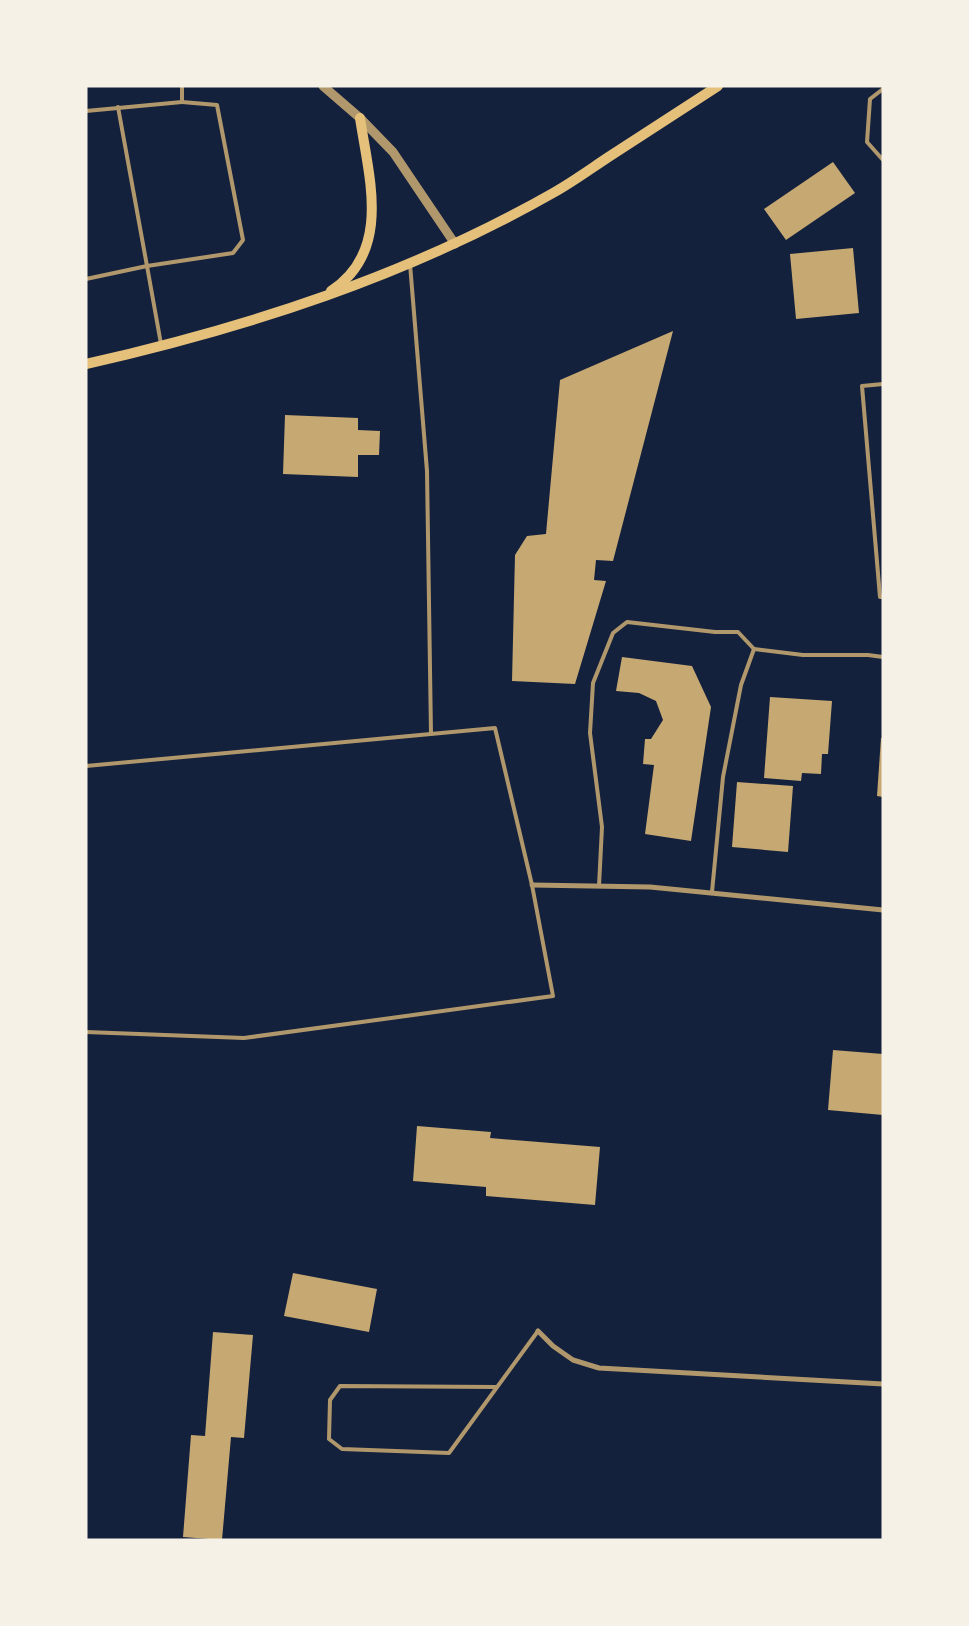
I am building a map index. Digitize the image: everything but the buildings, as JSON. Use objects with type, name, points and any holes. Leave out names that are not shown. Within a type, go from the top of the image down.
[{"type":"main road","points":[[86,364],[162,346],[269,316],[317,300],[410,264],[455,244],[554,193],[718,86]]},
{"type":"main road","points":[[317,300],[341,284],[355,270],[370,237],[373,201],[360,118]]},
{"type":"street","points":[[324,86],[360,118],[392,152],[455,244]]},
{"type":"street","points":[[532,885],[650,887],[883,910]]},
{"type":"street","points":[[538,1331],[553,1346],[573,1360],[599,1368],[883,1384]]},
{"type":"lane","points":[[182,86],[182,102]]},
{"type":"lane","points":[[883,89],[870,99],[867,142],[883,160]]},
{"type":"lane","points":[[86,111],[182,102],[217,105],[243,240],[232,253],[147,266],[86,279]]},
{"type":"lane","points":[[118,107],[162,346]]},
{"type":"lane","points":[[410,264],[427,471],[430,734]]},
{"type":"lane","points":[[881,597],[862,386],[883,384]]},
{"type":"lane","points":[[599,886],[602,827],[590,733],[593,683],[613,633],[627,622],[715,632],[738,632],[754,650],[883,657]]},
{"type":"lane","points":[[712,892],[723,777],[741,685],[754,650]]},
{"type":"lane","points":[[86,766],[495,728],[532,885],[553,996],[244,1038],[86,1032]]},
{"type":"lane","points":[[497,1387],[340,1386],[330,1400],[330,1439],[342,1449],[449,1454],[538,1331]]}]
